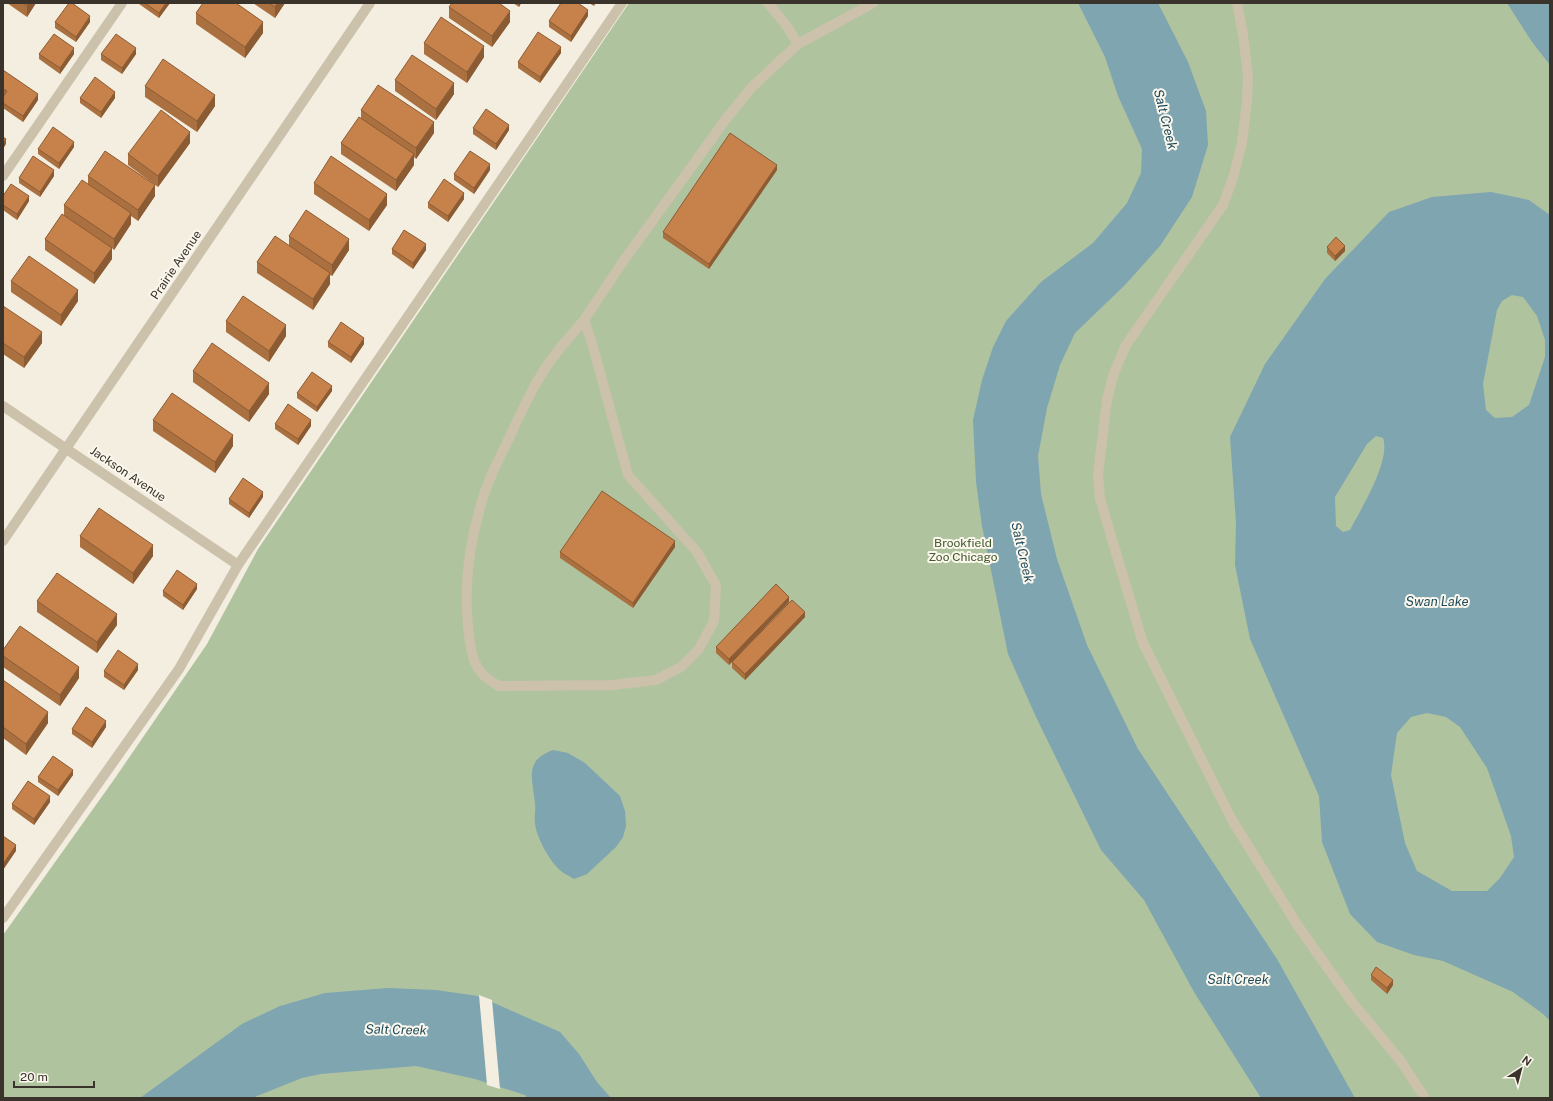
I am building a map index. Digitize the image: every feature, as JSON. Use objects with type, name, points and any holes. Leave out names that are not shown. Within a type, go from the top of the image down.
[{"type":"street","points":[[3,176],[122,3]]},
{"type":"street","name":"Prairie Avenue","points":[[3,541],[370,3]]},
{"type":"street","points":[[3,918],[179,669],[238,565],[622,3]]},
{"type":"street","points":[[768,3],[786,25],[798,44]]},
{"type":"street","points":[[584,320],[592,343],[628,475],[698,552],[716,585],[714,621],[699,649],[681,668],[656,680],[612,685],[499,686],[488,681],[478,668],[472,655],[466,599],[469,557],[480,507],[500,456],[523,408],[551,361],[584,320],[622,263],[726,119],[751,88],[798,44],[873,3]]},
{"type":"street","points":[[1237,3],[1248,75],[1242,143],[1233,178],[1223,205],[1126,345],[1114,373],[1107,400],[1098,474],[1100,499],[1143,643],[1232,820],[1298,926],[1352,1002],[1400,1060],[1425,1098]]},
{"type":"street","name":"Jackson Avenue","points":[[3,406],[238,565]]},
{"type":"green space","name":"Brookfield Zoo Chicago","points":[[629,3],[1550,3],[1550,1098],[3,1098],[3,935],[113,781],[207,644],[258,549]]},
{"type":"water","name":"Salt Creek","points":[[1078,3],[1158,3],[1188,62],[1206,111],[1208,145],[1192,197],[1160,246],[1125,285],[1075,333],[1060,365],[1047,408],[1038,456],[1041,494],[1057,559],[1087,645],[1138,749],[1277,959],[1355,1098],[1261,1098],[1194,992],[1144,900],[1101,850],[1036,717],[1008,654],[982,526],[976,482],[973,420],[982,380],[993,347],[1006,321],[1041,282],[1093,243],[1127,203],[1141,173],[1142,149],[1118,96],[1105,57]]},
{"type":"water","points":[[1507,3],[1550,3],[1550,65],[1532,42]]},
{"type":"water","name":"Swan Lake","points":[[1491,192],[1529,200],[1550,215],[1550,1021],[1513,992],[1443,961],[1414,955],[1377,942],[1350,914],[1322,842],[1319,796],[1250,639],[1235,565],[1236,523],[1230,437],[1265,364],[1325,279],[1389,212],[1432,197]],"holes":[[[1512,295],[1523,297],[1537,316],[1545,340],[1545,357],[1529,405],[1512,417],[1495,418],[1486,410],[1483,384],[1497,310],[1502,301]],[[1376,436],[1383,438],[1383,459],[1374,485],[1361,510],[1350,530],[1343,532],[1336,526],[1335,497],[1367,444]],[[1427,713],[1446,717],[1460,727],[1487,768],[1511,836],[1514,857],[1500,878],[1487,891],[1452,891],[1417,871],[1405,843],[1391,775],[1397,733],[1411,717]]]},
{"type":"water","points":[[553,750],[568,753],[585,763],[620,796],[625,811],[626,826],[623,837],[616,847],[587,874],[574,879],[562,872],[552,862],[544,849],[535,823],[532,772],[537,760],[544,754]]},
{"type":"water","name":"Salt Creek","points":[[388,988],[436,990],[478,996],[560,1032],[579,1054],[597,1082],[611,1098],[527,1098],[525,1095],[475,1079],[416,1066],[321,1074],[302,1078],[252,1098],[140,1098],[242,1024],[280,1006],[325,993]]},
{"type":"pier","points":[[479,995],[492,1000],[500,1089],[487,1085]]},
{"type":"building","points":[[69,3],[72,3],[90,16],[76,37],[55,22]]},
{"type":"building","points":[[145,3],[166,3],[159,13]]},
{"type":"building","points":[[203,3],[236,3],[263,22],[245,47],[196,13]]},
{"type":"building","points":[[269,3],[277,3],[275,7]]},
{"type":"building","points":[[452,3],[499,3],[510,11],[492,36],[449,7]]},
{"type":"building","points":[[561,3],[578,3],[588,10],[571,36],[549,21]]},
{"type":"building","points":[[441,17],[484,46],[467,72],[424,43]]},
{"type":"building","points":[[538,32],[561,47],[540,77],[518,62]]},
{"type":"building","points":[[54,34],[74,48],[60,68],[39,54]]},
{"type":"building","points":[[116,34],[136,48],[122,68],[101,54]]},
{"type":"building","points":[[412,55],[454,83],[436,109],[395,80]]},
{"type":"building","points":[[163,59],[215,95],[197,121],[145,86]]},
{"type":"building","points":[[3,70],[38,94],[23,116],[3,103],[3,97],[7,91],[3,89]]},
{"type":"building","points":[[95,77],[115,92],[101,112],[80,98]]},
{"type":"building","points":[[378,85],[434,122],[416,148],[361,110]]},
{"type":"building","points":[[486,109],[509,125],[496,144],[473,128]]},
{"type":"building","points":[[161,110],[190,132],[158,176],[128,154]]},
{"type":"building","points":[[359,117],[414,154],[396,180],[341,143]]},
{"type":"building","points":[[53,127],[74,142],[59,163],[38,149]]},
{"type":"building","points":[[730,133],[777,165],[709,264],[663,232]]},
{"type":"building","points":[[3,137],[6,139],[3,144]]},
{"type":"building","points":[[105,151],[155,185],[138,210],[88,176]]},
{"type":"building","points":[[470,151],[490,164],[474,188],[454,174]]},
{"type":"building","points":[[33,156],[54,170],[40,192],[19,178]]},
{"type":"building","points":[[331,156],[387,194],[369,220],[314,183]]},
{"type":"building","points":[[444,179],[464,193],[448,216],[428,203]]},
{"type":"building","points":[[82,180],[131,213],[114,239],[64,205]]},
{"type":"building","points":[[11,184],[29,196],[17,214],[3,205],[3,196]]},
{"type":"building","points":[[306,210],[349,239],[332,265],[289,236]]},
{"type":"building","points":[[62,214],[112,248],[94,273],[45,239]]},
{"type":"building","points":[[404,230],[426,244],[413,263],[392,249]]},
{"type":"building","points":[[275,236],[330,273],[313,299],[257,262]]},
{"type":"building","points":[[1336,237],[1345,246],[1335,256],[1327,247]]},
{"type":"building","points":[[29,256],[78,290],[61,315],[11,281]]},
{"type":"building","points":[[243,296],[286,325],[269,351],[226,321]]},
{"type":"building","points":[[3,306],[42,332],[24,357],[3,343]]},
{"type":"building","points":[[341,322],[364,338],[351,357],[328,342]]},
{"type":"building","points":[[212,343],[269,383],[249,411],[193,371]]},
{"type":"building","points":[[312,372],[332,386],[317,407],[297,393]]},
{"type":"building","points":[[172,393],[233,435],[215,462],[153,420]]},
{"type":"building","points":[[288,404],[311,420],[298,439],[275,424]]},
{"type":"building","points":[[243,478],[263,492],[249,513],[229,499]]},
{"type":"building","points":[[602,491],[675,541],[633,603],[560,552]]},
{"type":"building","points":[[99,508],[153,545],[133,573],[80,536]]},
{"type":"building","points":[[177,570],[197,584],[183,605],[163,591]]},
{"type":"building","points":[[57,573],[117,614],[97,642],[37,601]]},
{"type":"building","points":[[776,584],[789,597],[729,659],[716,647]]},
{"type":"building","points":[[792,600],[805,612],[745,674],[732,662]]},
{"type":"building","points":[[20,626],[79,667],[60,695],[3,656],[3,650]]},
{"type":"building","points":[[118,650],[138,664],[124,685],[104,671]]},
{"type":"building","points":[[3,680],[48,712],[26,744],[3,727]]},
{"type":"building","points":[[86,707],[106,721],[92,742],[72,729]]},
{"type":"building","points":[[53,756],[73,770],[58,790],[38,777]]},
{"type":"building","points":[[28,781],[50,796],[34,819],[12,804]]},
{"type":"building","points":[[3,836],[16,845],[3,864]]},
{"type":"building","points":[[1376,967],[1393,980],[1387,988],[1371,975]]}]
